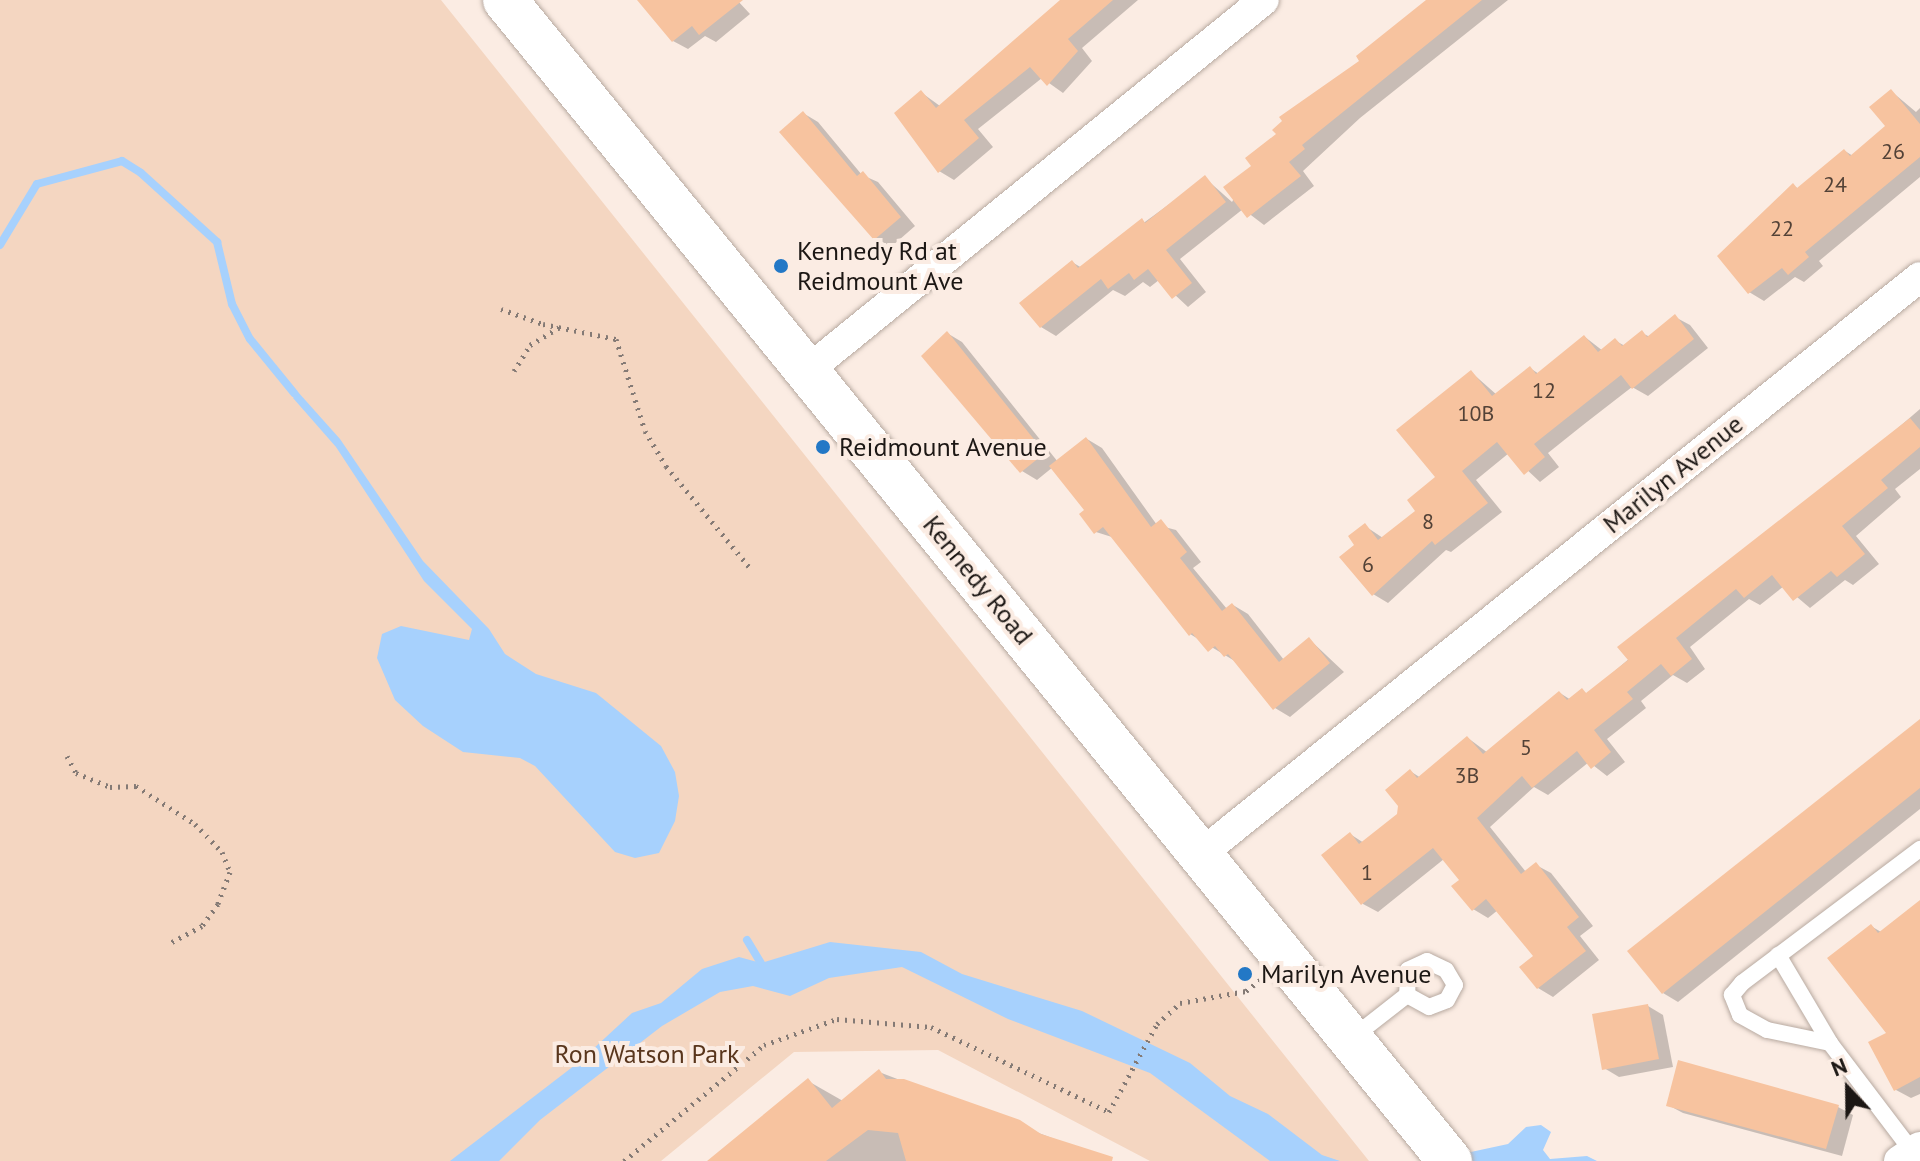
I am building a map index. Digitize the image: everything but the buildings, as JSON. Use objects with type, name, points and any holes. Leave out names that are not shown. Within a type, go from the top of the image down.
[{"type":"main road","name":"Kennedy Road","points":[[505,0],[1450,1161]]},
{"type":"street","points":[[808,370],[1264,0]]},
{"type":"street","name":"Marilyn Avenue","points":[[1202,853],[1920,277]]},
{"type":"lane","points":[[1830,1043],[1767,1030],[1740,1015],[1732,995],[1778,955],[1920,849]]},
{"type":"lane","points":[[1778,955],[1830,1043],[1910,1153]]},
{"type":"lane","points":[[1350,1039],[1407,995]]},
{"type":"path","points":[[501,309],[560,327],[616,339],[645,431],[666,466],[750,568]]},
{"type":"path","points":[[514,371],[530,345],[560,327]]},
{"type":"path","points":[[67,756],[76,773],[87,778],[110,787],[136,786],[195,824],[222,852],[230,872],[218,904],[202,926],[168,944]]},
{"type":"path","points":[[624,1161],[764,1045],[837,1019],[931,1027],[1109,1112],[1157,1024],[1180,1003],[1246,991],[1287,959]]},
{"type":"green space","name":"Ron Watson Park","points":[[0,0],[441,0],[1369,1161],[1150,1161],[938,1050],[794,1052],[661,1161],[0,1161]]},
{"type":"water","points":[[298,392],[340,439],[423,561],[489,629],[505,654],[536,674],[596,693],[661,746],[675,772],[679,796],[675,821],[659,853],[635,858],[615,852],[535,766],[520,758],[463,752],[423,726],[395,700],[377,658],[382,634],[401,626],[469,640],[472,629],[424,581],[336,447],[293,398]]},
{"type":"water","points":[[830,942],[921,952],[962,974],[1082,1011],[1190,1063],[1230,1096],[1268,1114],[1322,1155],[1340,1161],[1270,1161],[1150,1073],[1008,1019],[902,967],[829,978],[790,996],[753,986],[720,992],[662,1026],[540,1120],[499,1161],[450,1161],[579,1062],[632,1013],[661,1003],[702,969],[739,957],[761,963]]},
{"type":"water","points":[[1541,1125],[1551,1132],[1543,1150],[1550,1159],[1587,1156],[1597,1161],[1429,1161],[1508,1144],[1526,1127]]},
{"type":"waterway","points":[[0,245],[37,184],[122,161],[141,173],[217,242],[232,304],[250,339],[294,393]]},
{"type":"waterway","points":[[747,940],[761,963]]},
{"type":"place","name":"Kennedy Rd at Reidmount Ave","points":[[781,266]]},
{"type":"place","name":"Reidmount Avenue","points":[[823,447]]},
{"type":"place","name":"Marilyn Avenue","points":[[1245,974]]}]
